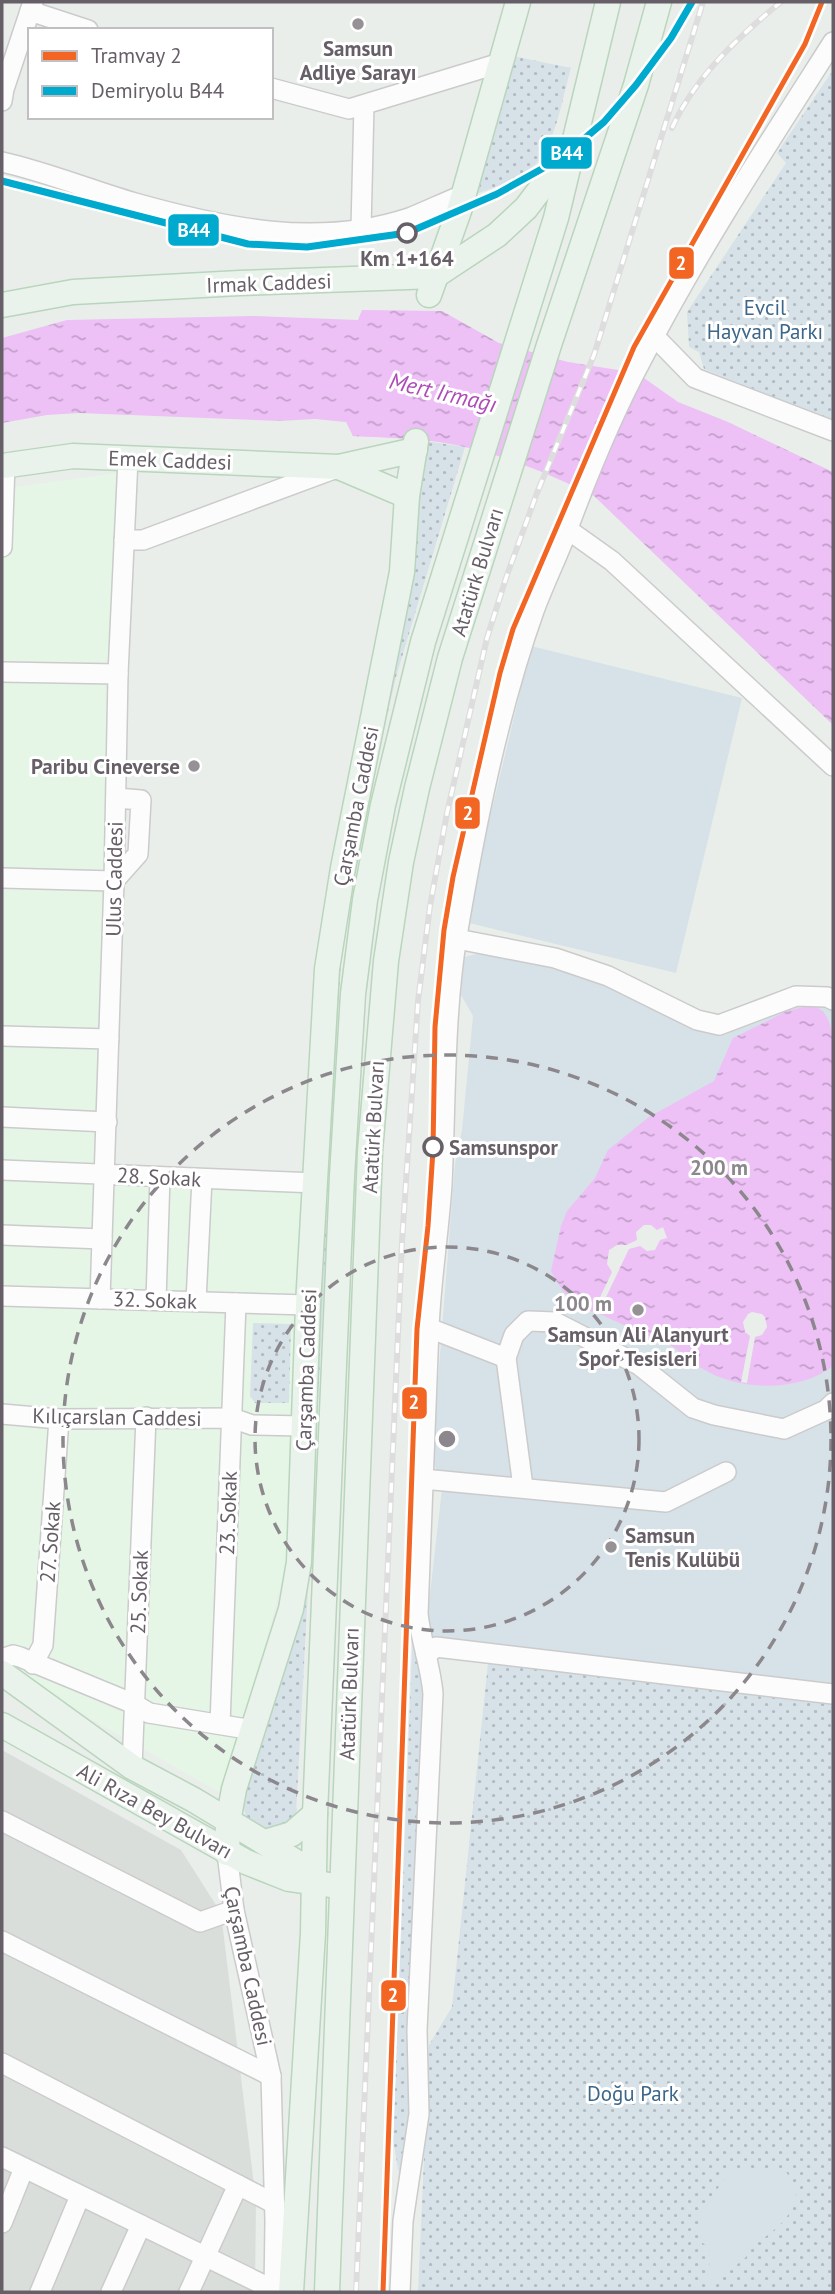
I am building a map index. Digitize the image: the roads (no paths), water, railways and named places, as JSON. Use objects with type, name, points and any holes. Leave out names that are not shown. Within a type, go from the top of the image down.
[{"type":"main road","points":[[432,285],[463,195],[518,2]]},
{"type":"main road","name":"Atatürk Bulvarı","points":[[279,2292],[315,1882],[315,1814],[341,1190],[353,994],[365,900],[383,805],[423,642],[556,218],[608,2]]},
{"type":"main road","name":"Atatürk Bulvarı","points":[[327,2292],[370,1152],[377,1040],[386,961],[401,862],[450,658],[549,345],[636,85],[659,2]]},
{"type":"main road","points":[[432,285],[498,235],[526,208],[545,183],[581,108]]},
{"type":"main road","name":"Irmak Caddesi","points":[[2,305],[73,292],[240,283],[432,285]]},
{"type":"main road","name":"Emek Caddesi","points":[[3,466],[73,456],[339,467],[416,445]]},
{"type":"main road","name":"Çarşamba Caddesi","points":[[227,1853],[228,1822],[234,1789],[291,1609],[299,1562],[308,1305],[327,970],[343,868],[402,572],[407,496],[416,445]]},
{"type":"main road","name":"Emek Caddesi","points":[[339,467],[407,496]]},
{"type":"main road","name":"Ali Rıza Bey Bulvarı","points":[[2,1673],[132,1767],[194,1800],[298,1863],[315,1882]]},
{"type":"main road","name":"Ali Rıza Bey Bulvarı","points":[[2,1725],[227,1853],[278,1875],[341,1887]]},
{"type":"main road","name":"Ali Rıza Bey Bulvarı","points":[[265,1842],[292,1834],[315,1814]]},
{"type":"street","points":[[2,93],[32,6],[83,28]]},
{"type":"street","points":[[400,2292],[403,2221],[419,2114],[417,2029],[433,1694],[418,1614],[431,1287],[440,1221],[451,988],[457,939],[488,777],[535,609],[641,359],[711,236],[833,43]]},
{"type":"street","points":[[273,89],[349,110],[499,63]]},
{"type":"street","points":[[361,229],[364,105]]},
{"type":"street","points":[[2,162],[135,203],[229,227],[291,233],[361,229],[408,218],[463,195]]},
{"type":"street","points":[[654,336],[695,378],[833,431]]},
{"type":"street","name":"Ulus Caddesi","points":[[100,1298],[106,1175],[118,674],[128,458]]},
{"type":"street","points":[[2,547],[3,466]]},
{"type":"street","points":[[124,540],[143,540],[339,467]]},
{"type":"street","points":[[570,523],[833,766]]},
{"type":"street","points":[[2,672],[118,674]]},
{"type":"street","points":[[2,878],[114,881]]},
{"type":"street","points":[[457,939],[555,958],[608,976],[697,1020],[719,1025],[796,996],[827,997],[833,1000]]},
{"type":"street","points":[[2,1036],[109,1039]]},
{"type":"street","points":[[2,1117],[107,1122]]},
{"type":"street","name":"28. Sokak","points":[[2,1170],[316,1183]]},
{"type":"street","points":[[156,1300],[160,1177]]},
{"type":"street","points":[[196,1301],[202,1179]]},
{"type":"street","points":[[2,1235],[102,1239]]},
{"type":"street","name":"32. Sokak","points":[[2,1296],[308,1305]]},
{"type":"street","name":"23. Sokak","points":[[220,1724],[236,1303]]},
{"type":"street","points":[[523,1487],[506,1358],[514,1335],[528,1321],[555,1322],[639,1364],[693,1408],[714,1415],[784,1429],[826,1410],[833,1404]]},
{"type":"street","points":[[429,1328],[506,1358]]},
{"type":"street","name":"Kılıçarslan Caddesi","points":[[2,1414],[59,1419],[232,1418],[252,1413],[304,1419]]},
{"type":"street","name":"25. Sokak","points":[[132,1767],[146,1417]]},
{"type":"street","name":"27. Sokak","points":[[33,1664],[43,1645],[59,1419]]},
{"type":"street","points":[[423,1479],[666,1502],[726,1472]]},
{"type":"street","points":[[426,1656],[436,1647],[833,1694]]},
{"type":"street","points":[[2,1660],[13,1655],[134,1704],[149,1713],[253,1730]]},
{"type":"street","points":[[2,1821],[200,1922],[234,1910]]},
{"type":"street","name":"Çarşamba Caddesi","points":[[227,1853],[234,1910],[271,2076],[279,2292]]},
{"type":"street","points":[[2,1941],[271,2076]]},
{"type":"street","points":[[2,2063],[275,2204]]},
{"type":"street","points":[[2,2157],[205,2256],[253,2287],[279,2292]]},
{"type":"street","points":[[2,2223],[24,2168]]},
{"type":"street","points":[[189,2292],[238,2185]]},
{"type":"street","points":[[40,2292],[80,2196]]},
{"type":"street","points":[[111,2292],[141,2225]]},
{"type":"water","name":"Mert Irmağı","points":[[362,310],[442,311],[499,343],[568,362],[618,370],[644,378],[678,402],[728,422],[833,472],[833,725],[594,496],[509,460],[444,443],[353,436],[346,422],[315,419],[279,421],[79,413],[47,415],[2,423],[2,338],[67,320],[254,316],[358,320]]},
{"type":"water","points":[[812,1005],[826,1016],[833,1044],[833,1366],[819,1375],[786,1385],[750,1385],[716,1376],[666,1343],[580,1307],[559,1285],[551,1271],[567,1211],[595,1178],[608,1150],[649,1117],[714,1081],[733,1038],[787,1011]]},
{"type":"railway","points":[[356,2292],[402,1242],[418,1001],[430,906],[447,813],[487,638],[537,493],[594,355],[703,2]]},
{"type":"railway","points":[[672,128],[705,75],[749,29],[781,2]]},
{"type":"tram line","name":"2","points":[[383,2292],[417,1329],[433,1150],[435,1027],[444,930],[453,877],[500,673],[513,629],[634,347],[805,44],[822,2]]},
{"type":"rail line","name":"B44","points":[[2,181],[248,244],[307,247],[407,233],[497,194],[571,150],[604,122],[636,85],[671,38],[692,2]]},
{"type":"place","name":"Samsun Adliye Sarayı","points":[[358,24]]},
{"type":"place","name":"Km 1+164","points":[[407,233]]},
{"type":"place","name":"Paribu Cineverse","points":[[194,766]]},
{"type":"place","name":"Samsunspor","points":[[433,1147]]},
{"type":"place","name":"Samsun Ali Alanyurt Spor Tesisleri","points":[[638,1310]]},
{"type":"place","name":"Samsun Tenis Kulübü","points":[[611,1547]]},
{"type":"park label","name":"Evcil Hayvan Parkı","points":[[765,319]]},
{"type":"park label","name":"Doğu Park","points":[[633,2093]]}]
